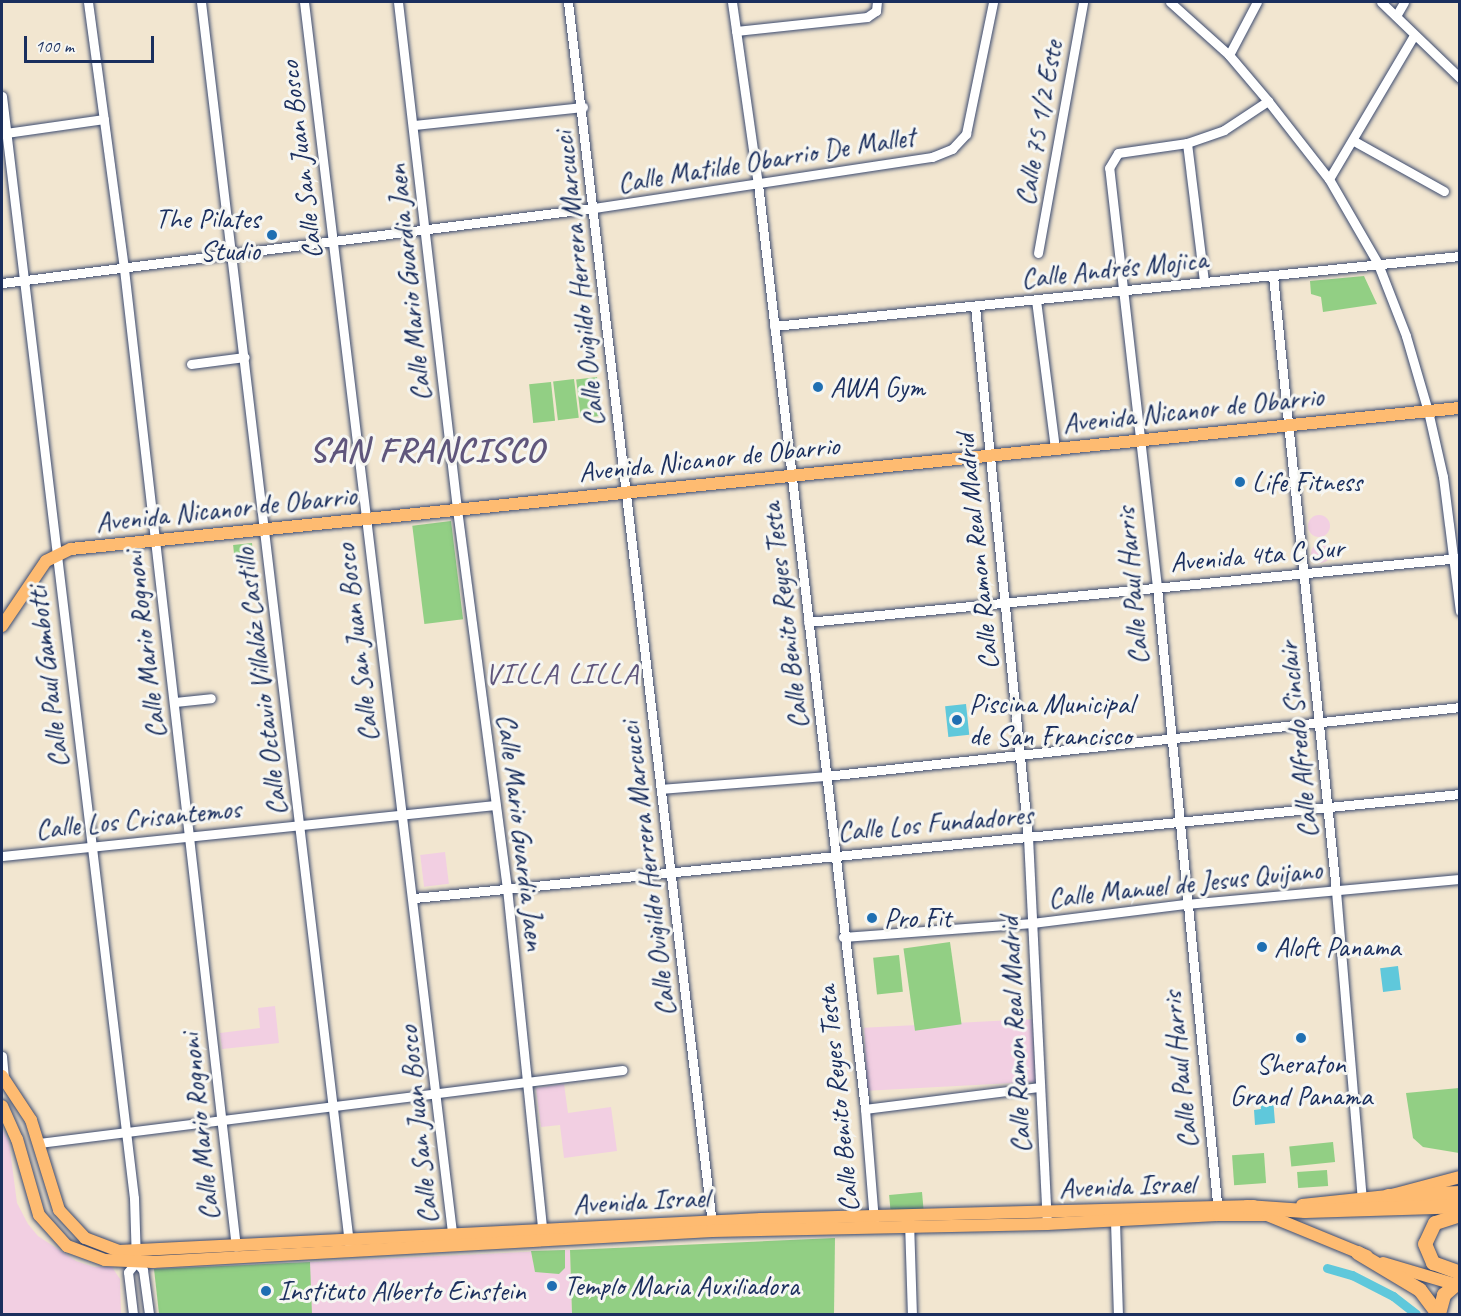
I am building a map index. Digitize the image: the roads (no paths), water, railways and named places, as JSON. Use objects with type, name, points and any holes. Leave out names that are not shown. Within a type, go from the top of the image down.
[{"type":"highway","points":[[1388,1196],[1460,1193]]},
{"type":"highway","points":[[1248,1207],[1305,1210],[1460,1206]]},
{"type":"highway","points":[[1267,1215],[1460,1213]]},
{"type":"highway","points":[[1439,1314],[1444,1295],[1458,1281],[1433,1263],[1425,1245],[1435,1223],[1460,1213]]},
{"type":"highway","points":[[1358,1253],[1420,1290],[1439,1314]]},
{"type":"main road","name":"Avenida Nicanor de Obarrio","points":[[56,552],[264,527],[365,519],[791,474],[1460,408]]},
{"type":"main road","points":[[2,626],[46,561],[56,552]]},
{"type":"main road","name":"Avenida Israel","points":[[3,1077],[22,1102],[39,1143],[50,1190],[58,1210],[72,1227],[98,1245],[137,1258],[236,1247],[349,1246]]},
{"type":"main road","name":"Avenida Israel","points":[[2,1106],[17,1139],[39,1215],[52,1231],[81,1253],[105,1260],[712,1226],[1046,1219],[1218,1211]]},
{"type":"main road","name":"Avenida Israel","points":[[1046,1219],[1115,1221],[1248,1207],[1362,1200],[1388,1196],[1460,1177]]},
{"type":"main road","points":[[1218,1211],[1267,1215],[1358,1253],[1458,1281]]},
{"type":"street","name":"Calle Mario Rognoni","points":[[88,2],[124,269],[236,1247]]},
{"type":"street","name":"Calle Octavio Villaláz Castillo","points":[[201,2],[301,824],[349,1246]]},
{"type":"street","name":"Calle San Juan Bosco","points":[[304,2],[400,812],[414,897],[438,1093],[453,1239]]},
{"type":"street","name":"Calle Mario Guardia Jaen","points":[[398,2],[427,230],[457,509],[507,888],[543,1234]]},
{"type":"street","name":"Calle Ovigildo Herrera Marcucci","points":[[568,2],[583,107],[712,1226]]},
{"type":"street","name":"Calle Benito Reyes Testa","points":[[732,2],[758,184],[843,938],[865,1109],[874,1222]]},
{"type":"street","points":[[736,31],[867,16],[876,11],[877,2]]},
{"type":"street","name":"Calle Matilde Obarrio De Mallet","points":[[2,284],[594,208],[932,157],[952,149],[966,134],[993,2]]},
{"type":"street","name":"Calle 75 1/2 Este","points":[[1038,253],[1083,2]]},
{"type":"street","points":[[1170,2],[1229,55],[1268,101],[1329,179],[1378,264],[1406,336],[1428,411],[1443,477],[1457,558],[1460,611]]},
{"type":"street","points":[[1229,55],[1257,2]]},
{"type":"street","points":[[1381,2],[1460,78]]},
{"type":"street","points":[[1396,16],[1404,2]]},
{"type":"street","points":[[1329,179],[1354,141],[1414,35]]},
{"type":"street","name":"Calle Paul Gambotti","points":[[2,96],[22,282],[125,1132],[137,1258]]},
{"type":"street","name":"Calle Paul Harris","points":[[1218,1211],[1185,904],[1157,587],[1109,168],[1112,159],[1118,153],[1187,143],[1224,130],[1268,101]]},
{"type":"street","points":[[414,125],[583,107]]},
{"type":"street","points":[[6,133],[104,119]]},
{"type":"street","points":[[1354,141],[1444,191]]},
{"type":"street","points":[[1187,143],[1204,282]]},
{"type":"street","name":"Calle Andrés Mojica","points":[[774,326],[1460,256]]},
{"type":"street","name":"Calle Alfredo Sinclair","points":[[1273,276],[1336,891],[1362,1200]]},
{"type":"street","points":[[1036,300],[1055,448]]},
{"type":"street","name":"Calle Ramon Real Madrid","points":[[975,306],[989,454],[1007,602],[1028,837],[1046,1219]]},
{"type":"street","points":[[191,364],[245,357]]},
{"type":"street","name":"Avenida 4ta C Sur","points":[[808,622],[1157,587],[1303,575],[1457,558]]},
{"type":"street","points":[[175,702],[211,698]]},
{"type":"street","points":[[661,789],[826,776],[1020,753],[1319,724],[1460,707]]},
{"type":"street","name":"Calle Los Fundadores","points":[[414,897],[1460,794]]},
{"type":"street","name":"Calle Los Crisantemos","points":[[2,856],[92,848],[400,812],[495,805]]},
{"type":"street","name":"Calle Manuel de Jesus Quijano","points":[[843,938],[1032,923],[1185,904],[1460,879]]},
{"type":"street","points":[[2,1056],[3,1077]]},
{"type":"street","points":[[39,1143],[222,1118],[622,1070]]},
{"type":"street","points":[[865,1109],[1040,1087]]},
{"type":"street","points":[[909,1221],[912,1314]]},
{"type":"street","points":[[1115,1221],[1118,1314]]},
{"type":"street","points":[[133,1314],[129,1272],[137,1258]]},
{"type":"street","points":[[137,1258],[143,1270],[148,1314]]},
{"type":"water","name":"Piscina Municipal de San Francisco","points":[[966,704],[969,735],[948,737],[945,706]]},
{"type":"water","points":[[1398,966],[1401,990],[1383,992],[1380,968]]},
{"type":"water","points":[[1273,1098],[1275,1123],[1255,1125],[1254,1110],[1261,1109],[1260,1099]]},
{"type":"waterway","points":[[1327,1268],[1352,1275],[1393,1296],[1416,1314]]},
{"type":"place","name":"The Pilates Studio","points":[[272,235]]},
{"type":"place","name":"AWA Gym","points":[[818,387]]},
{"type":"place","name":"Life Fitness","points":[[1240,482]]},
{"type":"place","name":"Piscina Municipal de San Francisco","points":[[957,720]]},
{"type":"place","name":"Pro Fit","points":[[872,918]]},
{"type":"place","name":"Aloft Panama","points":[[1262,947]]},
{"type":"place","name":"Sheraton Grand Panama","points":[[1301,1038]]},
{"type":"place","name":"Templo Maria Auxiliadora","points":[[552,1286]]},
{"type":"place","name":"Instituto Alberto Einstein","points":[[266,1291]]},
{"type":"district","name":"SAN FRANCISCO","points":[[427,450]]},
{"type":"district","name":"VILLA LILLA","points":[[562,673]]}]
